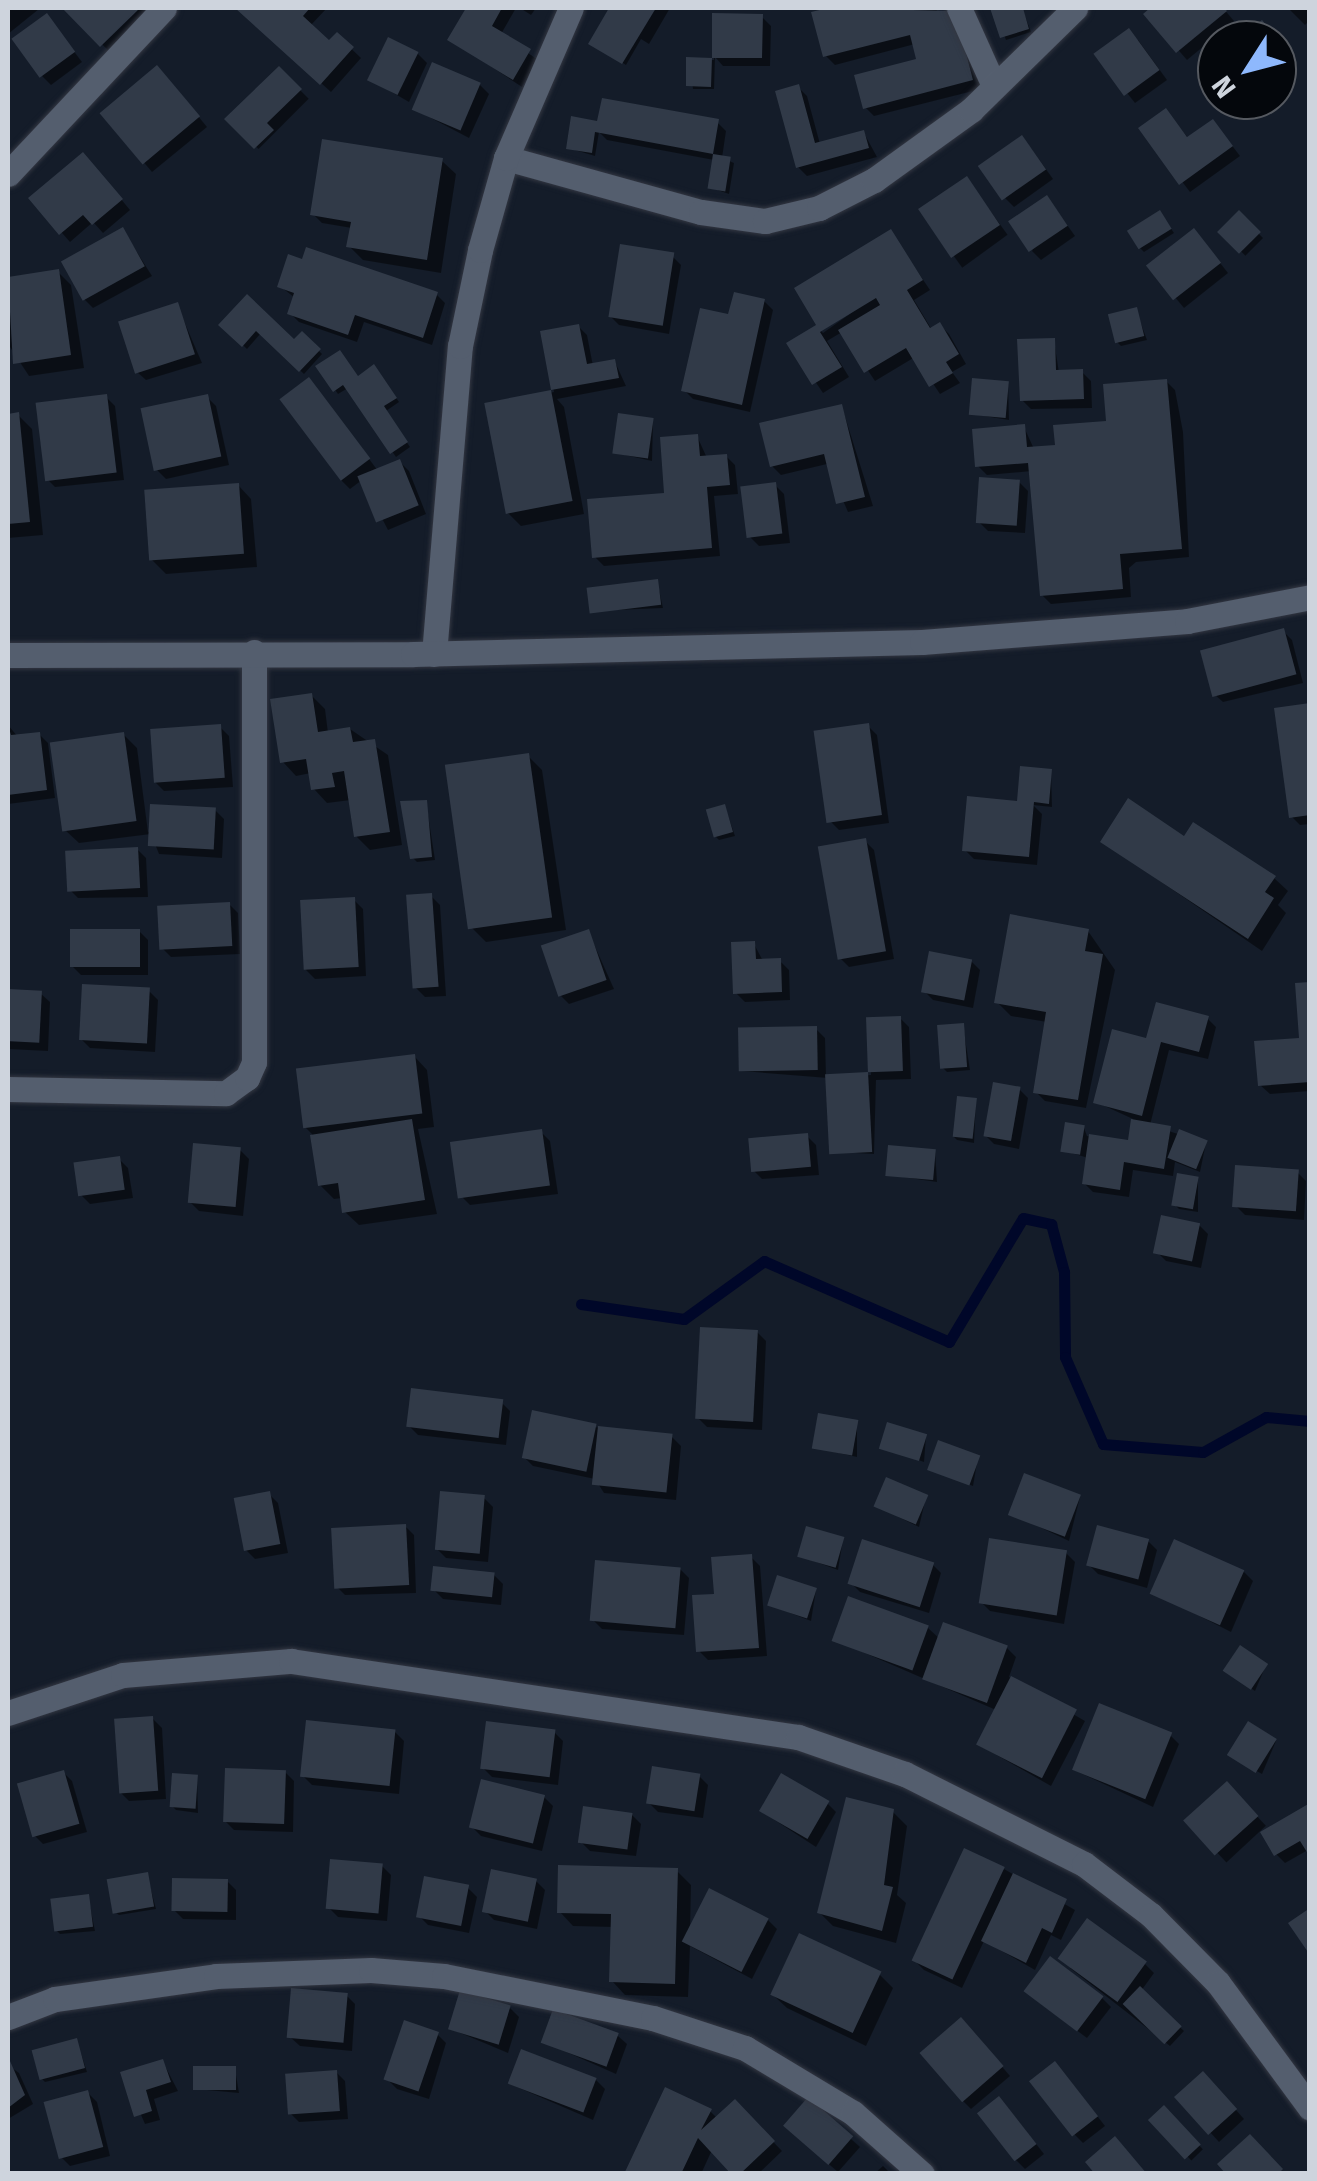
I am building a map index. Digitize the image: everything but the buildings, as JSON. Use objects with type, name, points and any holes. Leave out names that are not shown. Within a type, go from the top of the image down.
[{"type":"street","points":[[8,174],[164,8]]},
{"type":"street","points":[[434,654],[460,346],[506,158],[572,8]]},
{"type":"street","points":[[959,8],[994,86]]},
{"type":"street","points":[[506,158],[701,212],[765,221],[819,208],[874,180],[971,110],[1075,8]]},
{"type":"street","points":[[8,655],[434,654],[1010,638],[1187,621],[1310,596]]},
{"type":"street","points":[[8,1089],[226,1092],[247,1078],[254,1062],[254,652]]},
{"type":"street","points":[[8,1713],[123,1675],[290,1661],[798,1737],[905,1774],[1084,1864],[1151,1915],[1218,1983],[1310,2108]]},
{"type":"street","points":[[8,2018],[55,1999],[216,1976],[371,1970],[444,1976],[652,2018],[745,2048],[852,2113],[922,2174]]},
{"type":"waterway","points":[[581,1304],[684,1319],[764,1261],[949,1342],[1023,1218],[1051,1224],[1064,1272],[1065,1357],[1103,1444],[1203,1452],[1266,1417],[1310,1421]]}]
